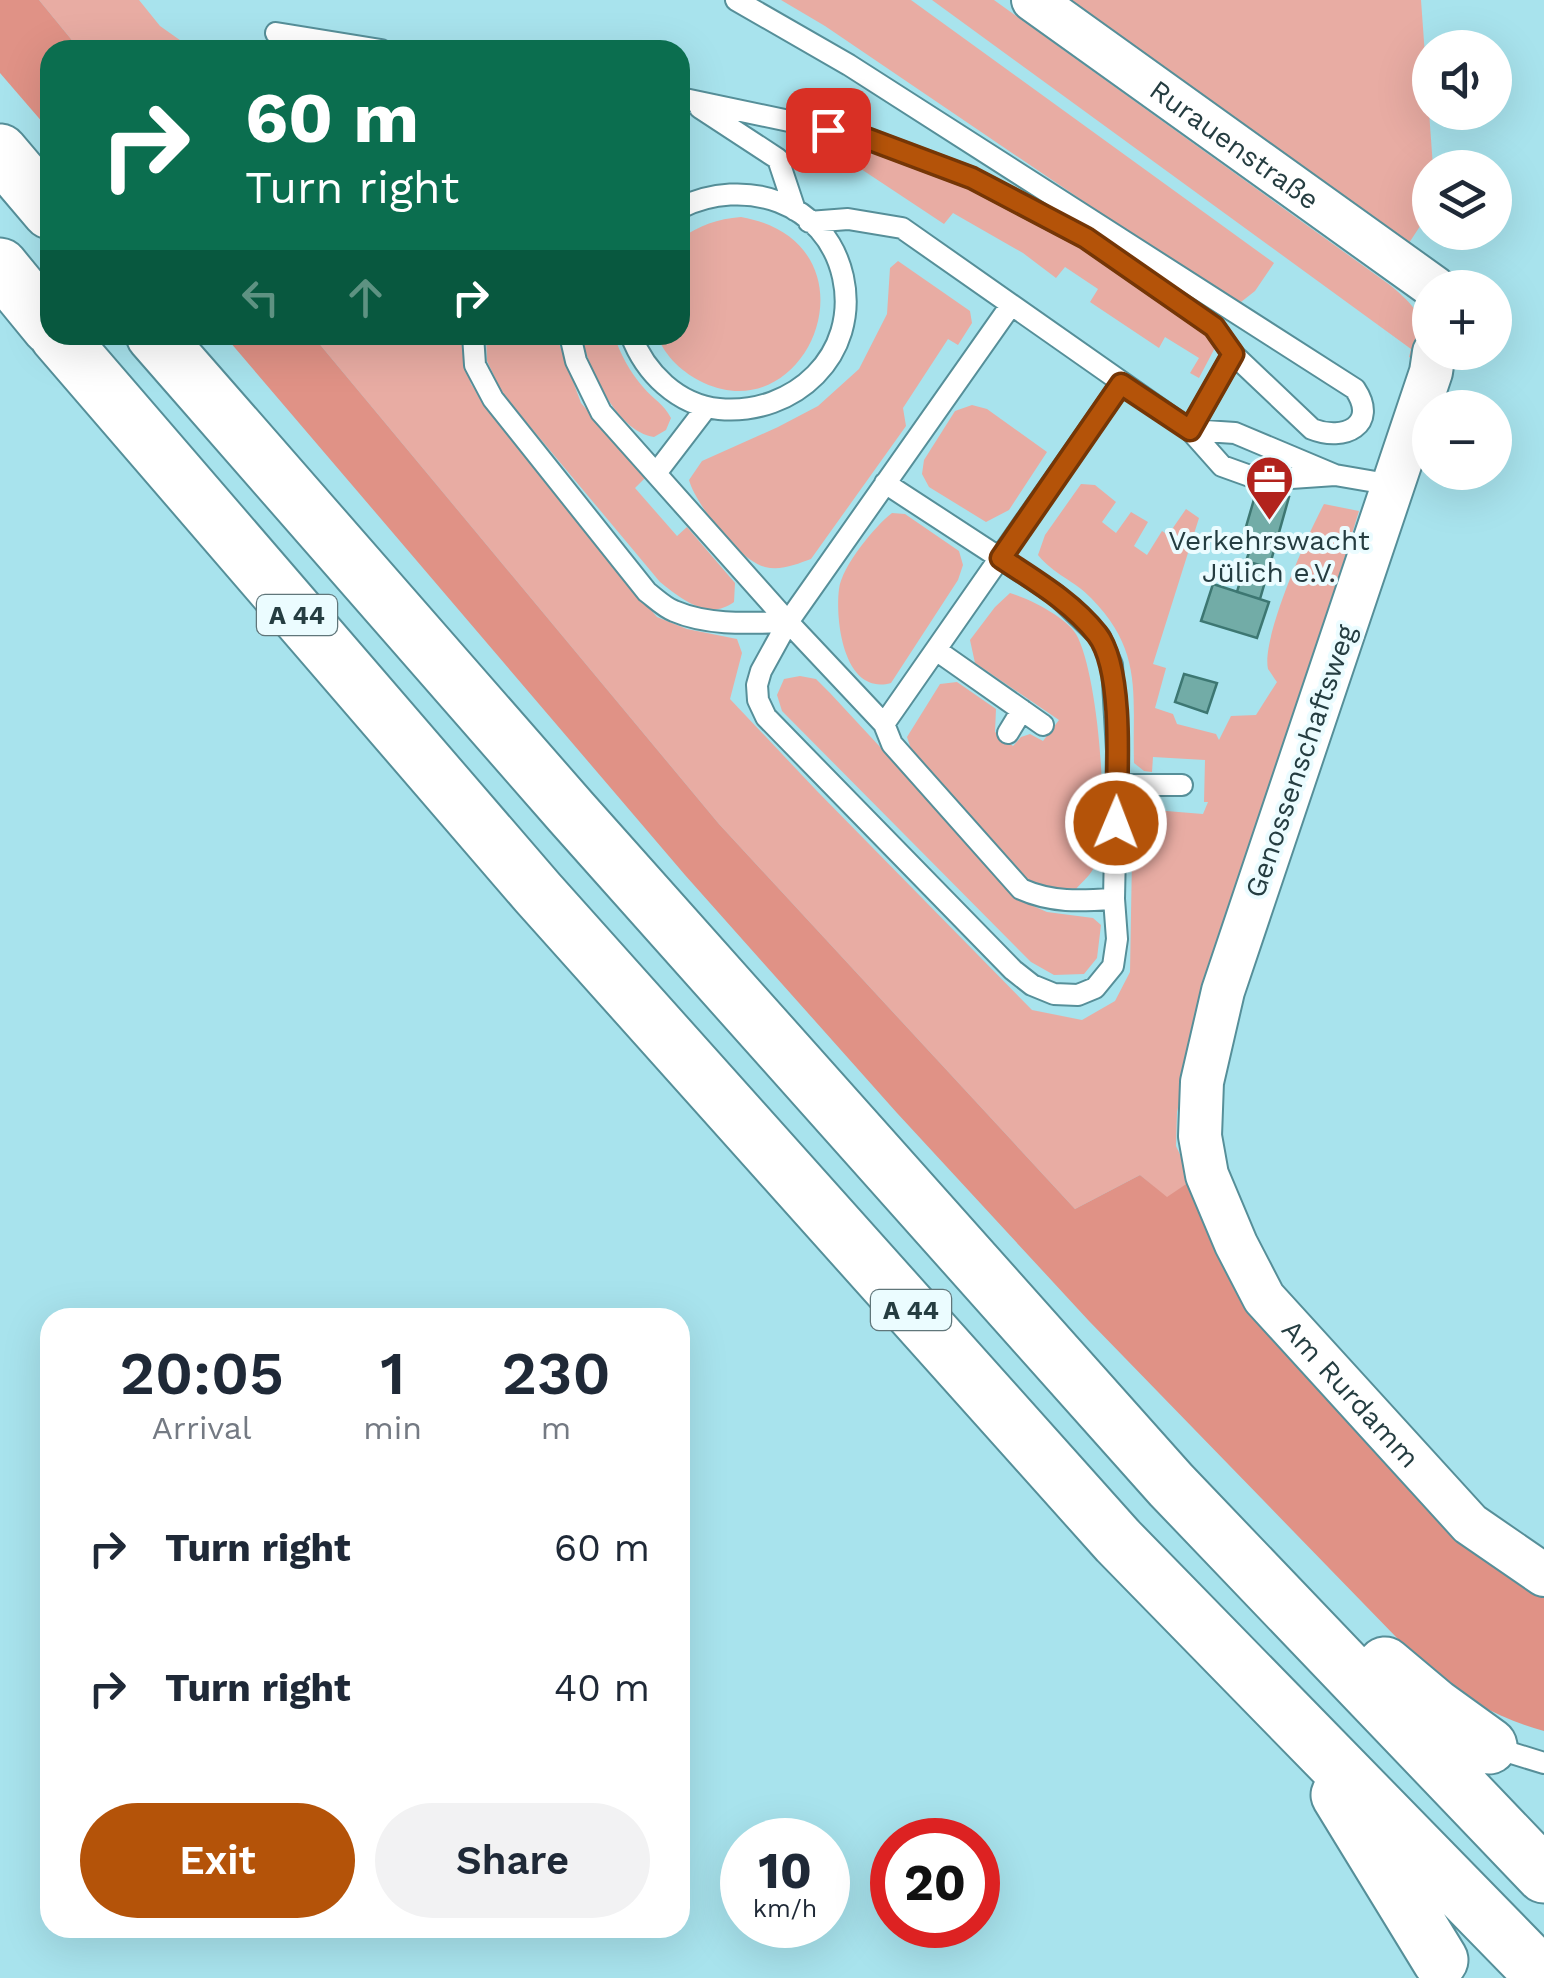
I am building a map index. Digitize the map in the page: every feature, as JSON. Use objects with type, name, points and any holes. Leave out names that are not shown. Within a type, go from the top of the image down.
[{"type":"highway","points":[[0,152],[40,199]]},
{"type":"highway","points":[[0,266],[40,315]]},
{"type":"highway","name":"A 44","points":[[66,345],[590,952],[1118,1541],[1544,1977]]},
{"type":"highway","name":"A 44","points":[[163,345],[571,812],[1171,1485],[1544,1874]]},
{"type":"highway","points":[[1171,1485],[1434,1707],[1489,1746]]},
{"type":"highway","points":[[1294,1719],[1445,1969]]},
{"type":"street","name":"Rurauenstraße","points":[[1033,0],[1412,272]]},
{"type":"street","name":"Genossenschaftsweg","points":[[1207,1175],[1200,1136],[1202,1082],[1223,991],[1431,370]]},
{"type":"street","name":"Am Rurdamm","points":[[1207,1175],[1264,1298],[1470,1524],[1544,1574]]},
{"type":"lane","points":[[690,102],[860,136],[972,178],[1086,238],[1214,327],[1233,354],[1312,429],[1342,435],[1363,416],[1364,402],[1354,389],[848,65],[736,0]]},
{"type":"lane","points":[[287,40],[276,33],[319,40]]},
{"type":"lane","points":[[690,105],[778,158],[802,216]]},
{"type":"lane","points":[[636,345],[649,370],[674,393],[706,408],[744,411],[781,402],[812,381],[834,350],[844,314],[842,276],[828,242],[802,216],[771,198],[737,192],[702,197],[690,203]]},
{"type":"lane","points":[[802,216],[902,228],[1190,430],[1222,466],[1261,480],[1335,476],[1392,484]]},
{"type":"lane","points":[[885,483],[1054,594],[1100,637],[1112,665],[1117,939],[1113,966],[1095,988],[1078,995],[1054,994],[1032,985],[1012,970],[766,717],[758,700],[761,672],[788,622],[885,483],[1011,305]]},
{"type":"lane","points":[[474,345],[476,365],[493,399],[647,592],[673,611],[702,618],[730,623],[788,622]]},
{"type":"lane","points":[[572,345],[601,412],[884,724],[892,744],[1021,889],[1057,900],[1114,899]]},
{"type":"lane","points":[[1190,430],[1233,354]]},
{"type":"lane","points":[[884,724],[1121,384]]},
{"type":"lane","points":[[657,472],[706,408]]},
{"type":"lane","points":[[1190,430],[1235,434],[1335,476]]},
{"type":"lane","points":[[936,650],[1043,724]]},
{"type":"lane","points":[[1008,733],[1022,710]]},
{"type":"lane","points":[[1116,785],[1182,785]]},
{"type":"lane","points":[[1489,1746],[1544,1763]]},
{"type":"shaded area","points":[[0,0],[39,0],[72,40],[40,40],[40,119],[0,73]]},
{"type":"shaded area","points":[[39,0],[139,0],[160,26],[180,40],[72,40]]},
{"type":"shaded area","points":[[781,0],[911,0],[1274,263],[1255,291],[1241,302],[1229,300]]},
{"type":"shaded area","points":[[932,0],[994,0],[1390,285],[1412,306],[1412,358],[1411,349]]},
{"type":"shaded area","points":[[1064,0],[1421,0],[1423,30],[1412,30],[1412,130],[1430,130],[1432,150],[1412,150],[1412,238],[1407,246]]},
{"type":"shaded area","points":[[879,153],[961,183],[1063,233],[1209,329],[1218,342],[1199,378],[1190,373],[1199,358],[1165,337],[1159,348],[1090,302],[1098,289],[1065,267],[1056,278],[1023,253],[953,213],[944,224],[861,169],[860,161]]},
{"type":"shaded area","points":[[741,217],[785,233],[810,260],[820,293],[816,328],[801,359],[775,381],[742,391],[704,383],[676,364],[661,345],[690,345],[690,233],[724,219]]},
{"type":"shaded area","points":[[898,261],[970,311],[972,323],[958,345],[948,339],[903,408],[906,426],[811,559],[777,568],[755,563],[720,531],[689,480],[702,461],[818,406],[859,369],[887,314],[890,268]]},
{"type":"shaded area","points":[[233,345],[320,345],[719,824],[1075,1209],[1140,1175],[1167,1197],[1192,1180],[1198,1207],[1544,1587],[1544,1731],[1485,1708],[1431,1673],[1089,1321],[685,875]]},
{"type":"shaded area","points":[[320,345],[464,345],[471,384],[657,617],[687,629],[737,639],[742,653],[730,699],[1032,1010],[1082,1020],[1115,1001],[1130,972],[1133,799],[1141,792],[1152,795],[1154,810],[1203,814],[1208,802],[1204,802],[1205,760],[1153,757],[1152,772],[1134,763],[1132,675],[1120,637],[1091,598],[1038,555],[1045,535],[1081,484],[1095,485],[1116,502],[1102,522],[1116,533],[1131,512],[1148,522],[1134,546],[1147,555],[1162,531],[1168,535],[1186,509],[1199,518],[1153,664],[1166,668],[1155,708],[1173,714],[1177,724],[1216,734],[1219,740],[1231,716],[1256,715],[1277,682],[1268,669],[1272,634],[1287,586],[1324,504],[1359,511],[1272,794],[1207,986],[1177,1112],[1176,1146],[1192,1180],[1167,1198],[1140,1175],[1075,1209],[719,824]]},
{"type":"shaded area","points":[[486,345],[560,345],[581,403],[646,477],[635,488],[677,536],[687,527],[735,583],[734,602],[705,609],[660,582],[502,393],[487,361]]},
{"type":"shaded area","points":[[584,345],[618,345],[634,375],[671,418],[666,430],[654,437],[628,423],[606,396]]},
{"type":"shaded area","points":[[972,405],[987,409],[1047,452],[1009,510],[986,522],[929,487],[922,474],[924,460],[955,411]]},
{"type":"shaded area","points":[[892,513],[905,514],[959,551],[963,565],[958,580],[891,683],[875,684],[862,678],[846,653],[839,619],[839,589],[860,547]]},
{"type":"shaded area","points":[[1010,593],[1064,621],[1076,634],[1084,653],[1100,748],[1102,817],[1095,865],[1076,889],[1051,889],[1029,881],[912,752],[907,737],[940,684],[957,682],[996,709],[995,732],[1013,746],[1030,734],[1043,741],[1059,720],[975,663],[970,640]]},
{"type":"shaded area","points":[[784,679],[816,679],[830,693],[1024,902],[1047,912],[1093,918],[1101,925],[1097,958],[1084,974],[1054,975],[1031,962],[782,711],[777,695]]},
{"type":"building","points":[[1257,489],[1289,497],[1269,568],[1246,561],[1251,547],[1241,544]]},
{"type":"building","points":[[1246,561],[1269,568],[1260,599],[1237,592]]},
{"type":"building","points":[[1213,584],[1269,602],[1257,638],[1201,621]]},
{"type":"building","points":[[1184,674],[1217,683],[1207,713],[1175,702]]},
{"type":"place","name":"Verkehrswacht Jülich e.V.","points":[[1269,522]]},
{"type":"route","points":[[828,130],[860,136],[972,178],[1086,238],[1214,327],[1233,354],[1190,430],[1121,384],[1001,558],[1054,594],[1100,637],[1112,665],[1116,823]]}]
